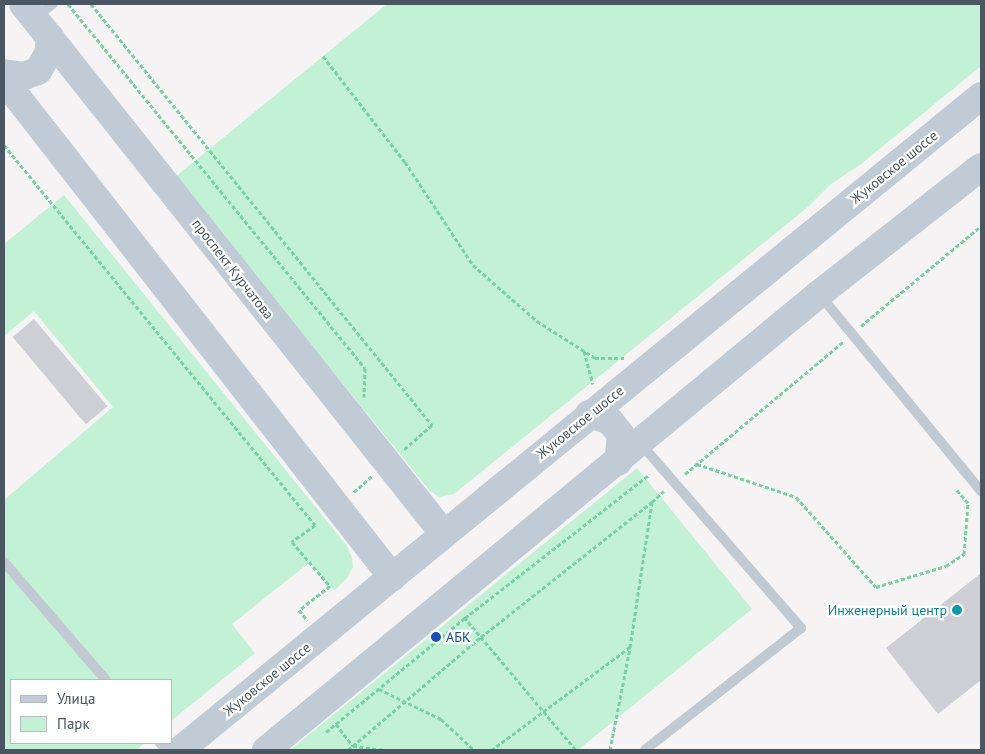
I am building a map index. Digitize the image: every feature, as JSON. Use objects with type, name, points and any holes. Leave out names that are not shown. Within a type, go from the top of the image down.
[{"type":"main road","name":"проспект Курчатова","points":[[40,16],[444,534]]},
{"type":"main road","points":[[4,73],[24,76],[38,71],[48,54],[40,16]]},
{"type":"main road","points":[[4,80],[392,577]]},
{"type":"main road","name":"Жуковское шоссе","points":[[189,747],[320,636],[594,410],[981,96]]},
{"type":"main road","points":[[266,750],[457,608],[640,443],[819,294],[981,167]]},
{"type":"main road","points":[[594,410],[610,421],[621,435],[618,462]]},
{"type":"lane","points":[[819,294],[981,490]]},
{"type":"lane","points":[[640,443],[801,628],[647,750]]},
{"type":"lane","points":[[4,562],[105,679]]},
{"type":"path","points":[[68,4],[365,368],[363,432]]},
{"type":"path","points":[[91,4],[432,425],[388,463]]},
{"type":"path","points":[[323,56],[405,162],[473,265],[537,321],[595,358],[657,359]]},
{"type":"path","points":[[4,145],[315,525],[292,542],[330,586],[299,610],[320,636]]},
{"type":"path","points":[[348,750],[481,637],[675,483],[981,226]]},
{"type":"path","points":[[584,351],[594,410]]},
{"type":"path","points":[[697,464],[796,497],[876,587],[946,566],[964,554],[968,503]]},
{"type":"path","points":[[385,750],[353,746],[336,724],[379,689],[457,608],[660,466]]},
{"type":"path","points":[[610,750],[630,647],[652,502]]},
{"type":"path","points":[[457,608],[576,750]]},
{"type":"path","points":[[492,750],[630,647]]},
{"type":"path","points":[[379,689],[441,719],[474,750]]},
{"type":"green space","points":[[387,4],[981,4],[981,66],[861,164],[831,184],[809,206],[454,494],[439,497],[429,490],[175,177]]},
{"type":"green space","points":[[64,195],[347,546],[352,558],[353,567],[347,578],[334,591],[310,562],[232,624],[255,653],[172,720],[172,679],[10,679],[10,744],[144,744],[136,750],[4,750],[4,500],[113,407],[34,311],[4,336],[4,244]]},
{"type":"green space","points":[[637,468],[752,609],[578,750],[290,750]]},
{"type":"building","points":[[34,319],[107,406],[86,424],[13,337]]},
{"type":"building","name":"Инженерный центр","points":[[981,573],[981,680],[938,714],[886,648]]},
{"type":"place","name":"Инженерный центр","points":[[957,610]]},
{"type":"place","name":"АБК","points":[[436,637]]}]
